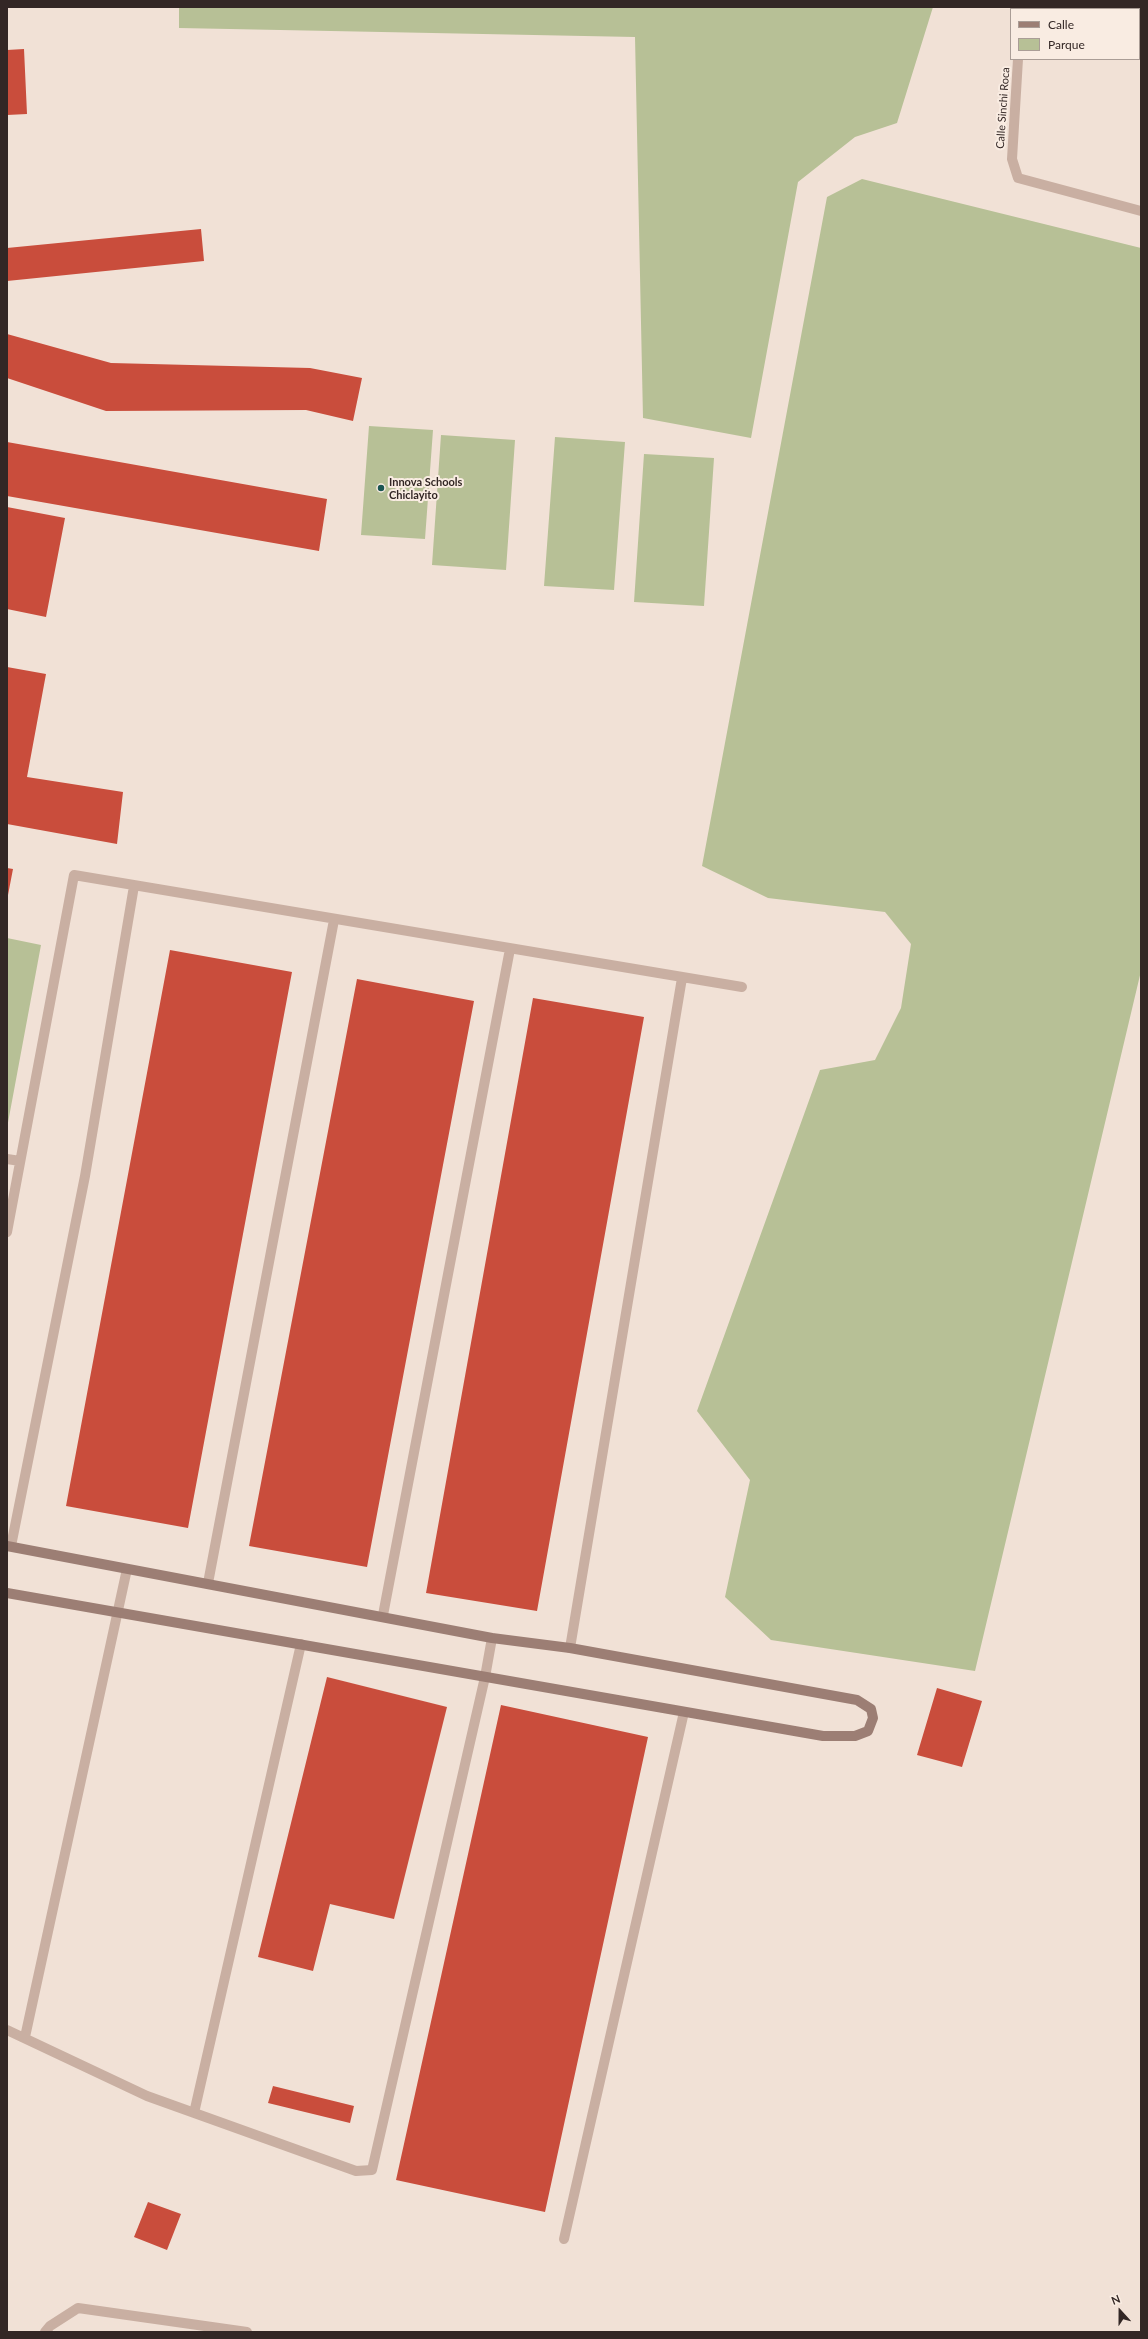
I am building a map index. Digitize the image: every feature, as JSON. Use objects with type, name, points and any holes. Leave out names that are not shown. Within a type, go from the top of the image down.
[{"type":"street","name":"Calle Sinchi Roca","points":[[1018,60],[1012,159],[1018,178],[1141,211]]},
{"type":"street","points":[[7,1232],[74,875],[334,920],[742,987]]},
{"type":"street","points":[[7,1593],[824,1736],[855,1736],[868,1731],[873,1718],[871,1710],[857,1700],[570,1648],[492,1638],[383,1615],[9,1546],[85,1176],[134,886]]},
{"type":"street","points":[[208,1583],[334,920]]},
{"type":"street","points":[[383,1615],[510,949]]},
{"type":"street","points":[[570,1648],[682,978]]},
{"type":"street","points":[[7,1159],[20,1161]]},
{"type":"street","points":[[25,2037],[119,1612],[127,1568]]},
{"type":"street","points":[[7,2030],[25,2037],[147,2096],[356,2171],[372,2170],[485,1677],[492,1638]]},
{"type":"street","points":[[194,2113],[301,1644]]},
{"type":"street","points":[[564,2239],[684,1712]]},
{"type":"street","points":[[45,2332],[50,2326],[78,2308],[248,2332]]},
{"type":"green space","points":[[179,7],[933,7],[897,123],[855,137],[798,182],[751,438],[643,418],[635,37],[179,28]]},
{"type":"green space","points":[[862,179],[1141,248],[1141,971],[975,1671],[771,1640],[725,1597],[750,1480],[697,1411],[820,1070],[875,1060],[901,1008],[911,944],[885,912],[768,898],[702,866],[827,197]]},
{"type":"green space","points":[[369,426],[433,430],[425,539],[361,535]]},
{"type":"green space","points":[[441,435],[515,440],[506,570],[432,565]]},
{"type":"green space","points":[[555,437],[625,442],[614,590],[544,586]]},
{"type":"green space","points":[[644,454],[714,458],[704,606],[634,602]]},
{"type":"green space","points":[[7,938],[41,945],[7,1128]]},
{"type":"building","points":[[24,49],[27,114],[7,115],[7,50]]},
{"type":"building","points":[[201,229],[204,261],[7,281],[7,248]]},
{"type":"building","points":[[7,334],[111,363],[310,368],[362,378],[353,421],[306,410],[106,411],[7,378]]},
{"type":"building","points":[[7,442],[327,499],[319,551],[7,496]]},
{"type":"building","points":[[7,507],[65,518],[46,617],[7,609]]},
{"type":"building","points":[[7,667],[46,674],[27,777],[123,792],[117,844],[7,824]]},
{"type":"building","points":[[7,868],[13,869],[8,895],[7,895]]},
{"type":"building","points":[[170,950],[292,972],[188,1528],[66,1506]]},
{"type":"building","points":[[357,979],[474,1001],[367,1567],[249,1546]]},
{"type":"building","points":[[533,998],[644,1017],[537,1611],[426,1593]]},
{"type":"building","points":[[327,1677],[447,1707],[394,1919],[330,1904],[313,1971],[258,1957]]},
{"type":"building","points":[[937,1688],[982,1701],[962,1767],[917,1755]]},
{"type":"building","points":[[501,1705],[648,1737],[545,2212],[396,2180]]},
{"type":"building","points":[[273,2086],[354,2106],[350,2123],[268,2103]]},
{"type":"building","points":[[148,2202],[181,2214],[167,2250],[134,2237]]},
{"type":"place","name":"Innova Schools Chiclayito","points":[[381,488]]}]
